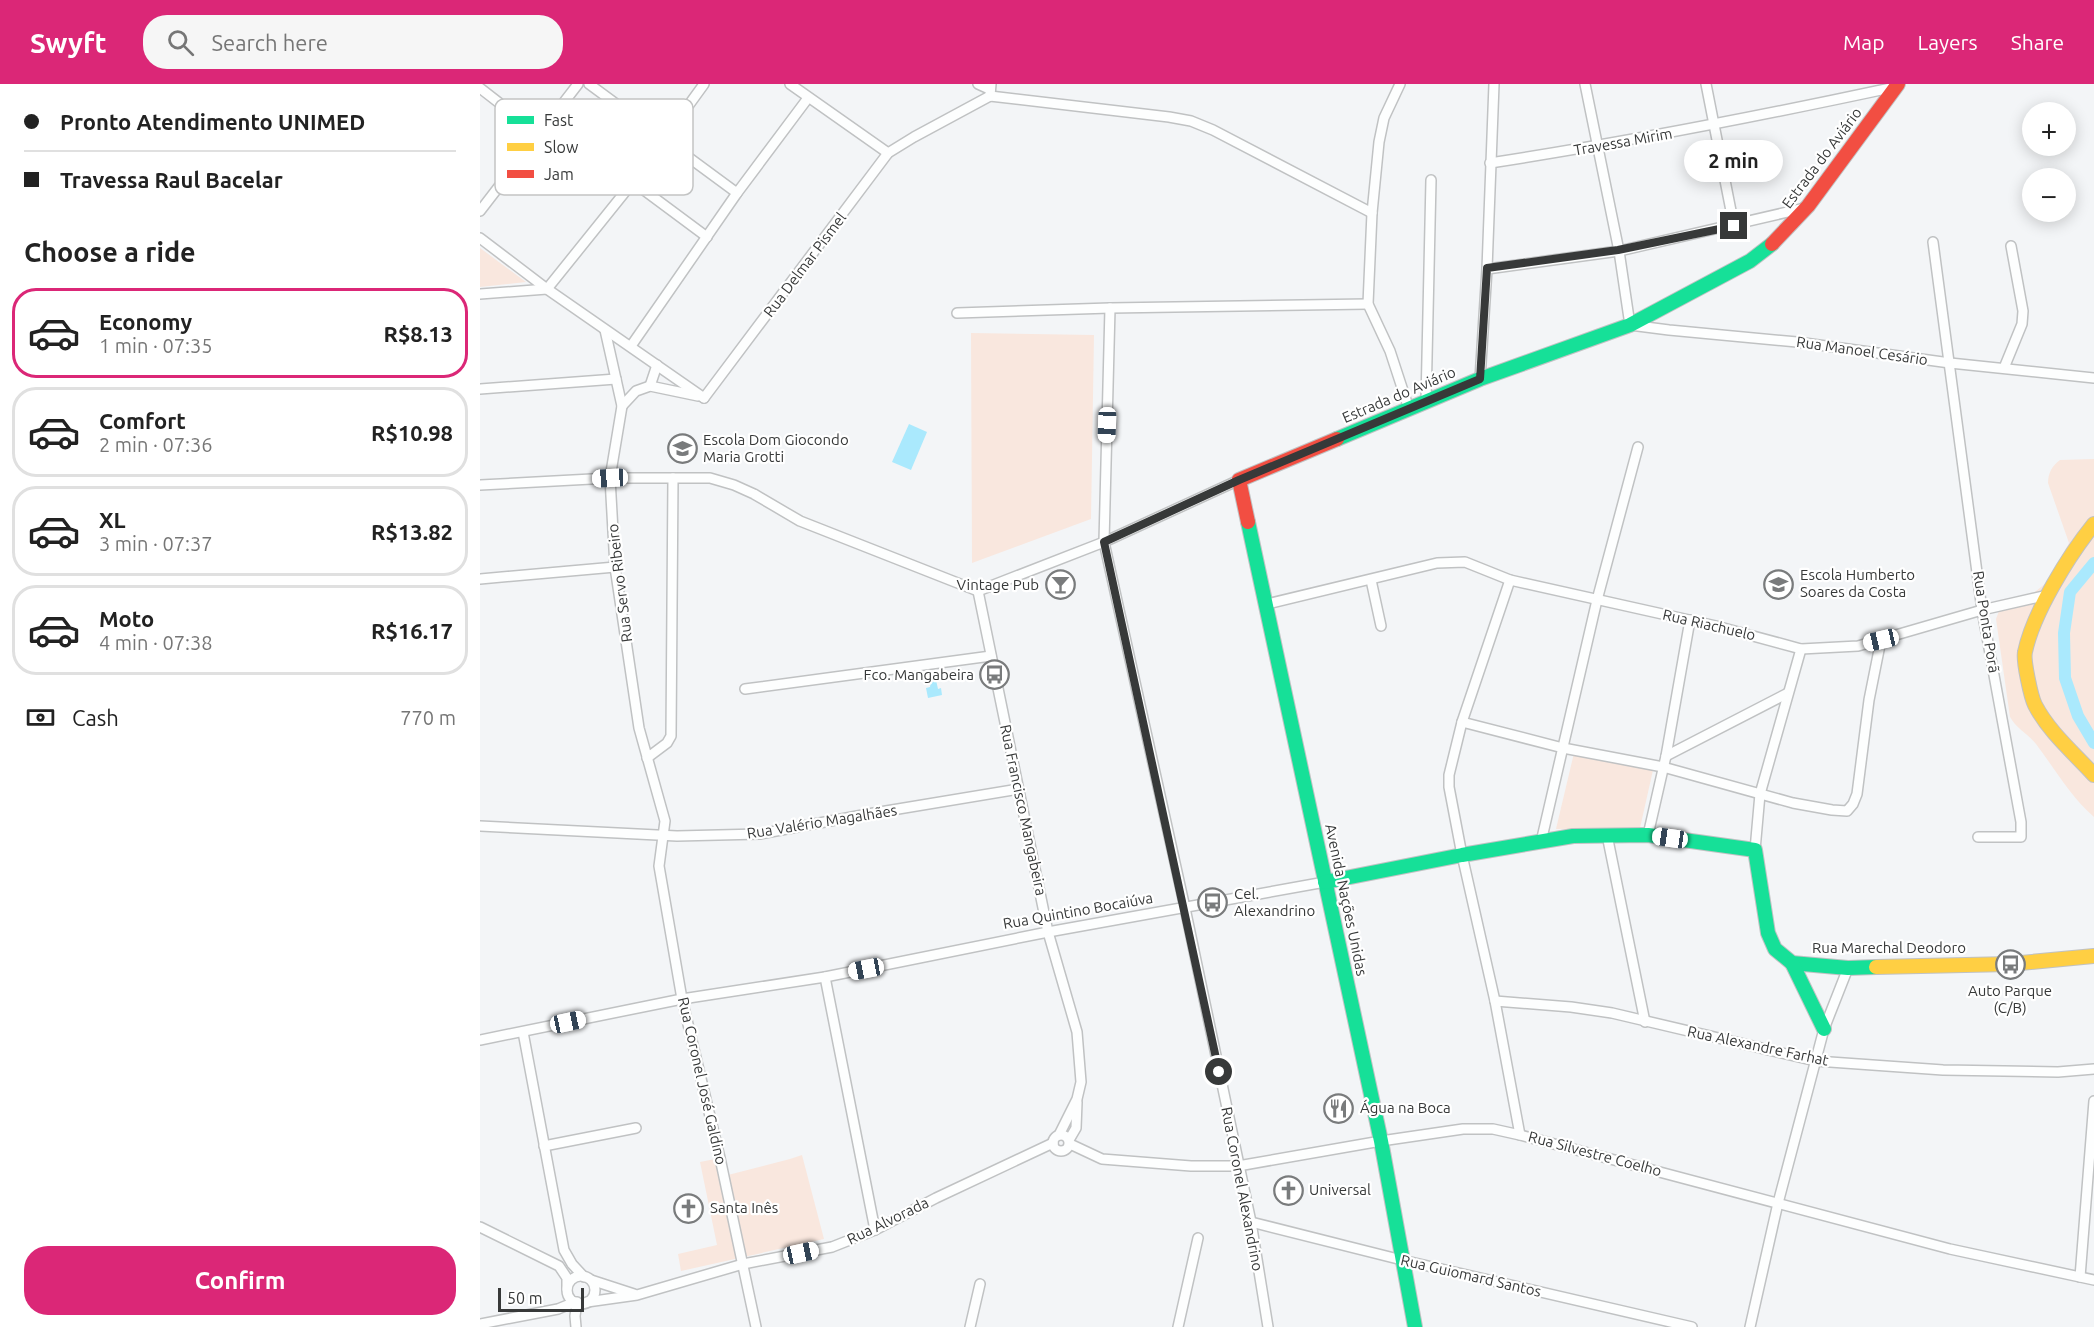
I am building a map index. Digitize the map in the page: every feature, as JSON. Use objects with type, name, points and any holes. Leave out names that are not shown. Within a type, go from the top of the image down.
[{"type":"street","points":[[566,99],[578,84]]},
{"type":"street","points":[[589,84],[610,99]]},
{"type":"street","points":[[693,99],[704,84]]},
{"type":"street","points":[[790,84],[888,153]]},
{"type":"street","points":[[978,84],[990,90],[1191,122],[1213,130],[1372,213]]},
{"type":"street","points":[[1400,84],[1384,118],[1379,142],[1372,213],[1368,304],[1390,351],[1409,409]]},
{"type":"street","points":[[1480,379],[1494,84]]},
{"type":"street","points":[[1585,84],[1618,250],[1630,325]]},
{"type":"street","points":[[1706,84],[1734,226]]},
{"type":"street","name":"Travessa Mirim","points":[[1490,163],[1598,147],[1713,126],[1896,86]]},
{"type":"street","name":"Estrada do Aviário","points":[[978,591],[1104,542],[1239,480],[1480,379],[1630,325],[1767,250],[1808,208],[1896,86]]},
{"type":"street","points":[[480,88],[495,100]]},
{"type":"street","name":"Rua Delmar Pismel","points":[[704,398],[888,153],[990,90]]},
{"type":"street","points":[[631,346],[737,193],[808,98]]},
{"type":"street","points":[[693,159],[737,193]]},
{"type":"street","points":[[1426,402],[1431,180]]},
{"type":"street","points":[[480,211],[495,191]]},
{"type":"street","points":[[480,294],[547,290],[623,195]]},
{"type":"street","points":[[650,195],[706,237]]},
{"type":"street","points":[[1487,268],[1618,250],[1808,208]]},
{"type":"street","points":[[480,238],[547,290],[704,398]]},
{"type":"street","name":"Rua Ponta Porã","points":[[1933,242],[1982,610],[2020,813],[2021,837],[1978,837]]},
{"type":"street","points":[[2004,368],[2022,324],[2023,311],[2011,246]]},
{"type":"street","points":[[957,313],[1368,304]]},
{"type":"street","name":"Rua Coronel Alexandrino","points":[[1110,308],[1104,542],[1185,908],[1251,1222],[1268,1327]]},
{"type":"street","name":"Rua Manoel Cesário","points":[[1630,325],[1797,342],[1950,363],[2094,378]]},
{"type":"street","name":"Rua Servo Ribeiro","points":[[605,330],[622,406],[610,478],[615,567],[639,728],[665,821],[663,835]]},
{"type":"street","points":[[650,386],[657,365]]},
{"type":"street","points":[[480,389],[616,379]]},
{"type":"street","points":[[622,406],[636,391],[650,386],[704,398]]},
{"type":"street","points":[[1541,842],[1597,600],[1638,447]]},
{"type":"street","points":[[480,484],[610,478],[710,478],[734,485],[800,521],[978,591]]},
{"type":"street","points":[[647,758],[667,743],[671,736],[673,478]]},
{"type":"street","name":"Avenida Nações Unidas","points":[[1239,480],[1381,1141],[1415,1327]]},
{"type":"street","points":[[2094,524],[2078,543],[2048,595],[2038,614],[2024,654],[2034,703],[2048,725],[2081,764],[2094,775]]},
{"type":"street","name":"Rua Riachuelo","points":[[1267,604],[1437,563],[1465,562],[1510,580],[1690,620],[1801,649],[1858,646],[1982,610],[2048,595]]},
{"type":"street","points":[[480,579],[615,567]]},
{"type":"street","points":[[1371,580],[1381,626]]},
{"type":"street","points":[[1510,580],[1462,722],[1449,775],[1449,787],[1462,855],[1496,1001],[1520,1135]]},
{"type":"street","name":"Rua Francisco Mangabeira","points":[[978,591],[1048,932],[1077,1032],[1081,1082],[1077,1099],[1058,1145]]},
{"type":"street","points":[[1648,835],[1666,756],[1690,620]]},
{"type":"street","points":[[1462,722],[1563,748],[1663,767],[1793,803],[1847,811],[1857,794],[1869,700],[1881,640]]},
{"type":"street","name":"Rua Marechal Deodoro","points":[[1801,649],[1760,794],[1755,850],[1768,933],[1775,949],[1792,963],[1848,968],[2010,964],[2094,956]]},
{"type":"street","points":[[746,689],[991,656]]},
{"type":"street","points":[[1666,756],[1788,693]]},
{"type":"street","name":"Rua Valério Magalhães","points":[[480,826],[663,835],[760,834],[1019,789]]},
{"type":"street","name":"Rua Coronel José Galdino","points":[[663,835],[659,866],[682,999],[720,1158],[756,1327]]},
{"type":"street","points":[[1606,835],[1645,1022]]},
{"type":"street","name":"Rua Quintino Bocaiúva","points":[[480,1040],[682,999],[825,977],[1048,932],[1573,836],[1648,835],[1755,850]]},
{"type":"street","points":[[1792,963],[1824,1029]]},
{"type":"street","points":[[1750,1327],[1778,1203],[1824,1029],[1848,968]]},
{"type":"street","points":[[825,977],[875,1230]]},
{"type":"street","name":"Rua Alexandre Farhat","points":[[1496,1001],[1612,1013],[1816,1061],[1944,1070],[2058,1072],[2094,1069]]},
{"type":"street","points":[[523,1032],[544,1146],[559,1257],[572,1297]]},
{"type":"street","name":"Rua Francisco Mangabeira","points":[[1069,1142],[1076,1128],[1077,1099]]},
{"type":"street","points":[[2080,1277],[2094,1101]]},
{"type":"street","points":[[544,1146],[636,1128]]},
{"type":"street","name":"Rua Silvestre Coelho","points":[[1087,1154],[1069,1142],[1066,1136],[1058,1145],[1102,1159],[1191,1166],[1238,1166],[1463,1129],[1493,1129],[1960,1251],[2094,1280]]},
{"type":"street","name":"Rua Alvorada","points":[[572,1297],[587,1302],[637,1295],[743,1264],[832,1247],[875,1230],[1029,1155],[1058,1145]]},
{"type":"street","name":"Rua Guiomard Santos","points":[[1251,1222],[1402,1260],[1692,1327]]},
{"type":"street","points":[[480,1227],[572,1264],[594,1284],[594,1294],[587,1302]]},
{"type":"street","points":[[1178,1327],[1198,1238]]},
{"type":"street","points":[[576,1327],[569,1283],[573,1279],[588,1278],[637,1295]]},
{"type":"street","points":[[970,1327],[980,1284]]},
{"type":"street","points":[[480,1324],[558,1309],[572,1297]]},
{"type":"shaded area","points":[[480,248],[526,282],[480,287]]},
{"type":"shaded area","points":[[971,333],[1094,335],[1091,519],[972,563]]},
{"type":"shaded area","points":[[2094,459],[2094,817],[2070,791],[2036,744],[2010,717],[1996,619],[1999,611],[2016,607],[2046,583],[2069,543],[2048,483],[2051,470],[2060,460]]},
{"type":"shaded area","points":[[1574,753],[1653,770],[1640,828],[1556,829]]},
{"type":"shaded area","points":[[802,1155],[824,1239],[681,1271],[678,1254],[717,1245],[700,1162],[720,1158],[728,1175]]},
{"type":"water","points":[[909,424],[927,432],[911,470],[892,462]]},
{"type":"water","points":[[936,680],[942,695],[928,698],[926,688],[930,687],[931,681]]},
{"type":"waterway","points":[[2094,563],[2070,592],[2064,633],[2065,678],[2078,716],[2094,743]]},
{"type":"traffic: fast","points":[[1337,439],[1480,379],[1630,325],[1750,261],[1772,244]]},
{"type":"traffic: fast","points":[[1248,522],[1381,1141],[1415,1327]]},
{"type":"traffic: fast","points":[[1325,882],[1573,836],[1648,835],[1755,850],[1768,933],[1775,949],[1792,963],[1848,968],[1876,967]]},
{"type":"traffic: fast","points":[[1792,963],[1824,1029]]},
{"type":"traffic: slow","points":[[2094,524],[2063,568],[2044,603],[2025,652],[2026,670],[2035,705],[2055,733],[2094,775]]},
{"type":"traffic: slow","points":[[1876,967],[2010,964],[2094,956]]},
{"type":"traffic: jam","points":[[1772,244],[1808,206],[1898,84]]},
{"type":"traffic: jam","points":[[1248,522],[1239,480],[1337,439]]},
{"type":"place","name":"Escola Dom Giocondo Maria Grotti","points":[[682,449]]},
{"type":"place","name":"Escola Humberto Soares da Costa","points":[[1779,584]]},
{"type":"place","name":"Vintage Pub","points":[[1060,585]]},
{"type":"place","name":"Fco. Mangabeira","points":[[995,675]]},
{"type":"place","name":"Cel. Alexandrino","points":[[1213,903]]},
{"type":"place","name":"Auto Parque (C/B)","points":[[2010,964]]},
{"type":"place","name":"Água na Boca","points":[[1339,1108]]},
{"type":"place","name":"Universal","points":[[1288,1190]]},
{"type":"place","name":"Santa Inês","points":[[689,1208]]},
{"type":"route","points":[[1219,1072],[1104,542],[1239,480],[1480,379],[1487,268],[1618,250],[1734,226]]}]
